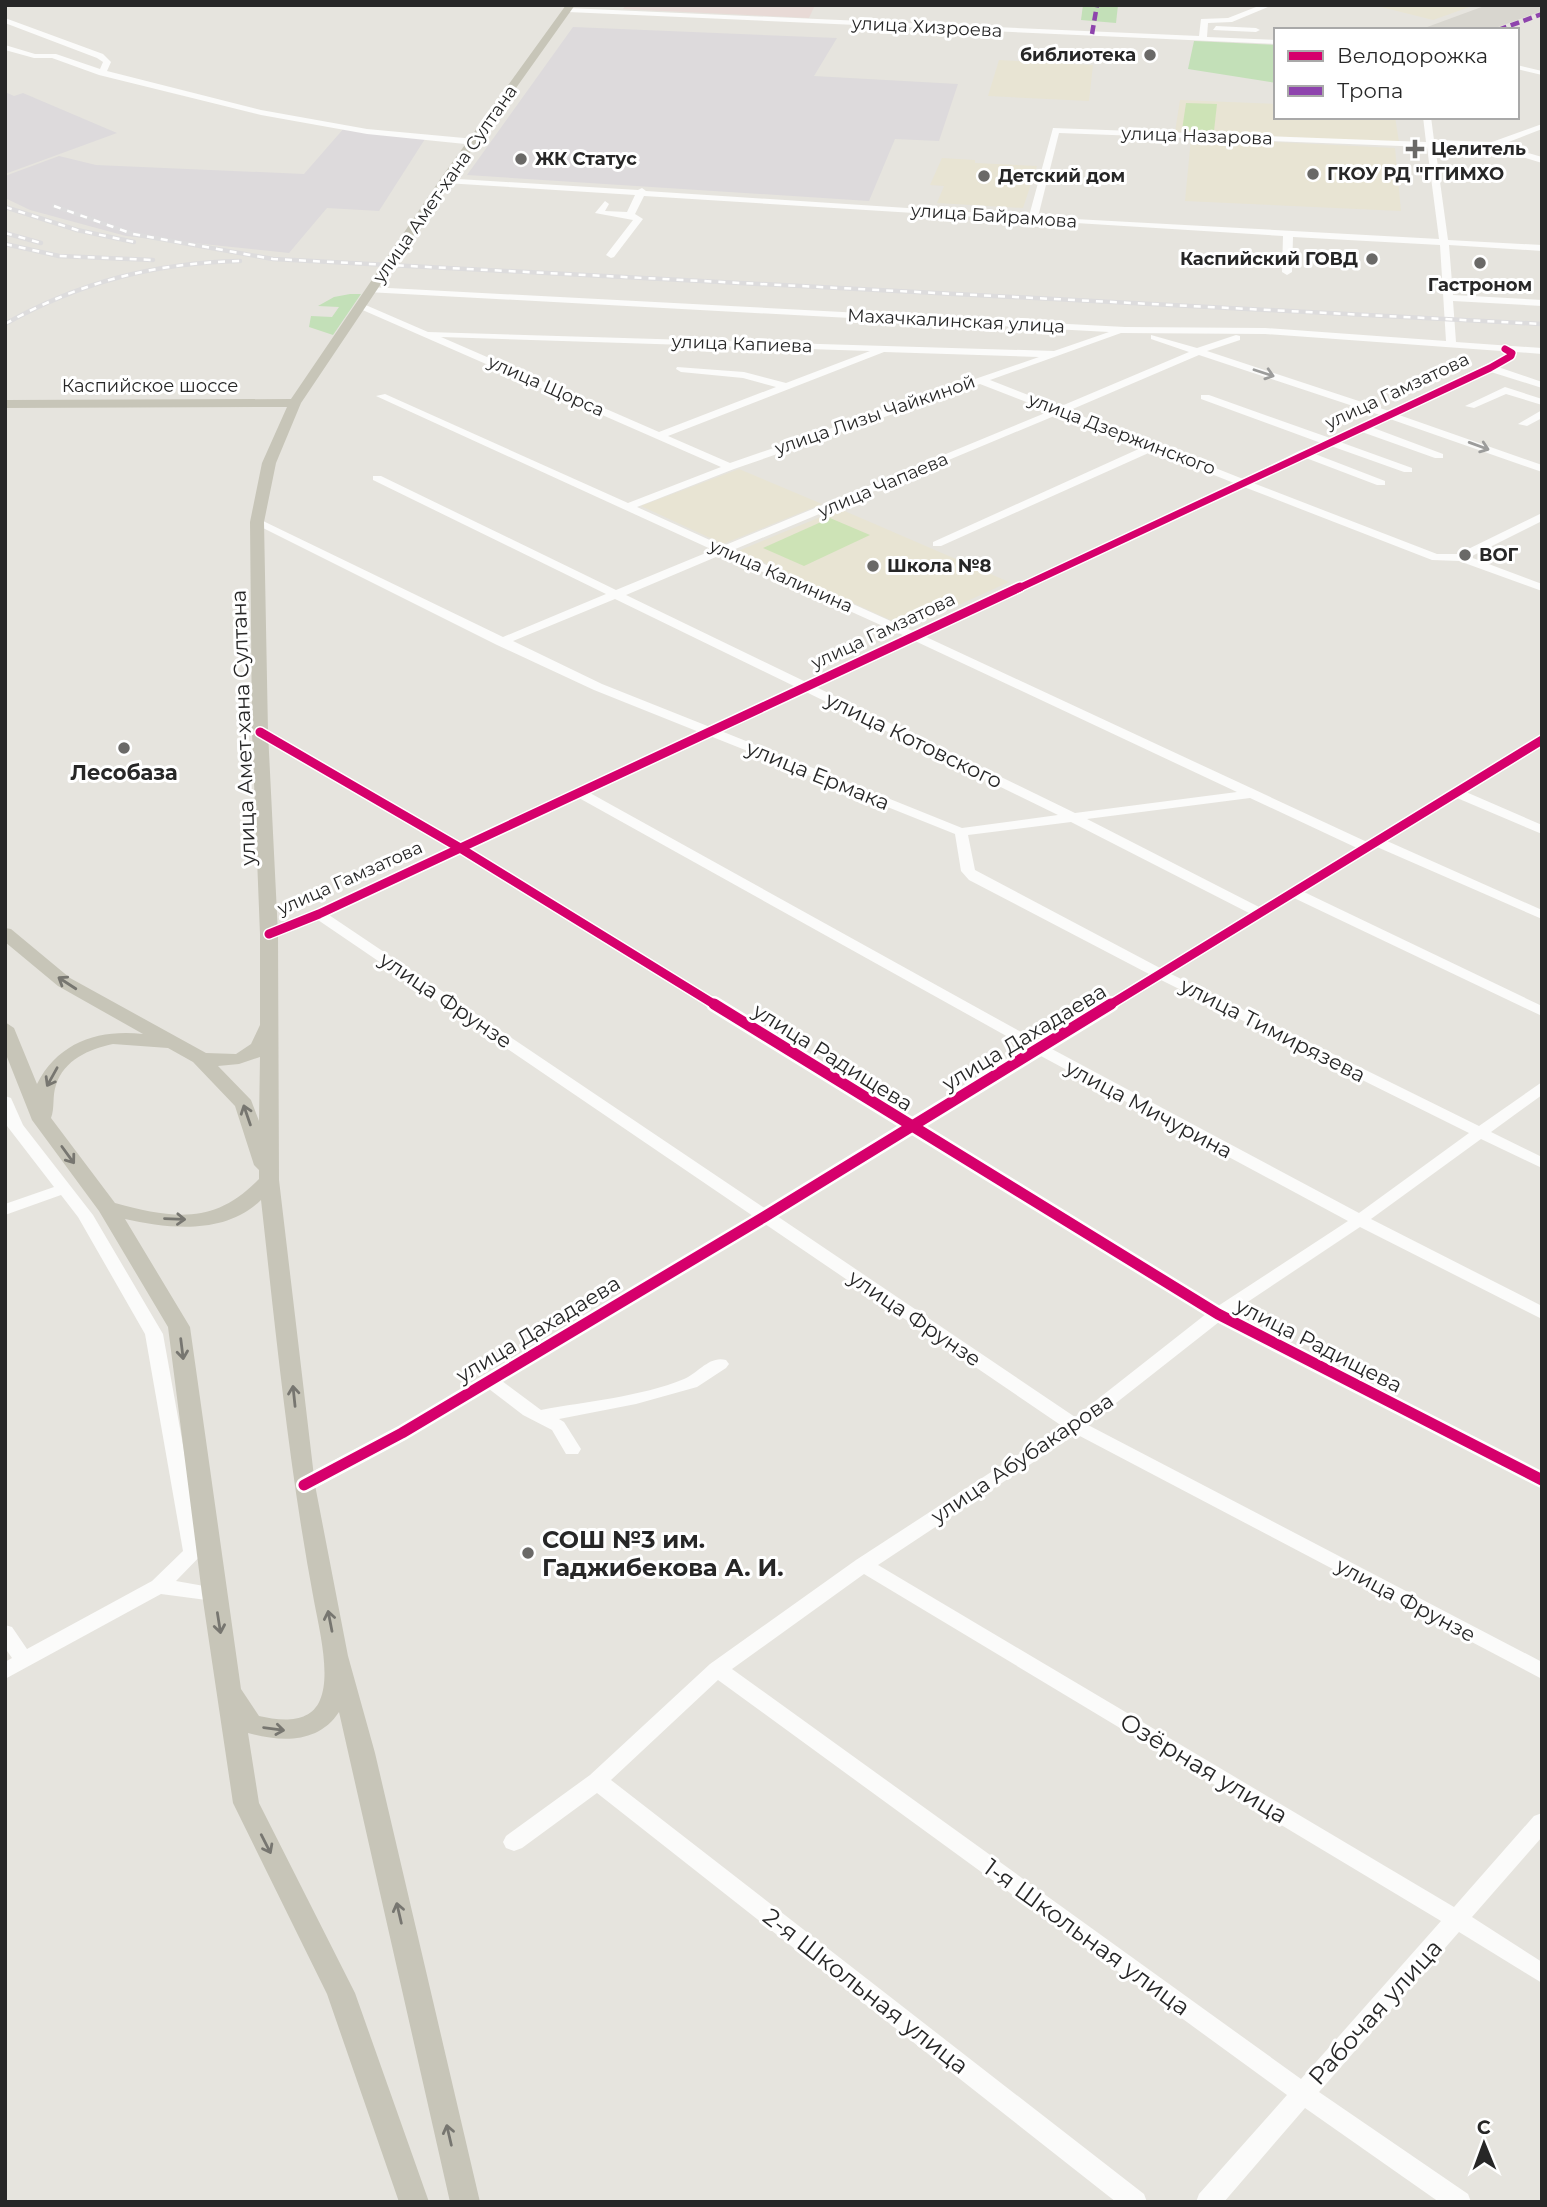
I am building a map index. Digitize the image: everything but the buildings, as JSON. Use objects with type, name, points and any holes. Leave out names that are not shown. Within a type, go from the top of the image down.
[{"type":"main road","name":"улица Амет-хана Султана","points":[[269,1180],[269,934],[260,732],[257,522],[269,463],[295,403],[445,180],[570,8]]},
{"type":"main road","name":"Каспийское шоссе","points":[[5,404],[295,403]]},
{"type":"main road","points":[[5,933],[64,982],[200,1058],[244,1104],[269,1180],[304,1485],[337,1656],[362,1753],[465,2202]]},
{"type":"main road","points":[[43,1120],[47,1084],[54,1071],[65,1058],[92,1042],[122,1037],[150,1040],[200,1058],[219,1061],[249,1055],[259,1047],[267,1021]]},
{"type":"main road","points":[[5,1028],[43,1120],[108,1208],[179,1327],[200,1547],[214,1594],[246,1803],[341,1993],[414,2202]]},
{"type":"main road","points":[[108,1208],[176,1220],[211,1218],[233,1212],[269,1180]]},
{"type":"main road","points":[[228,1686],[251,1724],[275,1731],[295,1730],[317,1722],[333,1702],[337,1656]]},
{"type":"street","points":[[1204,24],[1229,20],[1264,7],[1255,5]]},
{"type":"street","name":"улица Хизроева","points":[[570,8],[814,17],[1274,42]]},
{"type":"street","points":[[5,20],[100,56],[107,62],[102,73]]},
{"type":"street","points":[[1204,24],[1256,30]]},
{"type":"street","points":[[1203,39],[1204,24]]},
{"type":"street","points":[[5,47],[34,56],[53,57],[170,93],[276,117],[428,139],[475,142]]},
{"type":"street","points":[[1519,67],[1542,73]]},
{"type":"street","points":[[1427,119],[1444,242],[1451,342]]},
{"type":"street","points":[[1493,145],[1542,126]]},
{"type":"street","name":"улица Назарова","points":[[1033,219],[1056,130],[1430,145],[1493,145],[1542,160]]},
{"type":"street","points":[[1430,145],[1516,153],[1542,145]]},
{"type":"street","name":"улица Байрамова","points":[[445,180],[1288,235],[1542,248]]},
{"type":"street","points":[[630,215],[642,191]]},
{"type":"street","points":[[605,204],[596,217],[630,215],[638,219],[611,256]]},
{"type":"street","points":[[1287,272],[1288,235]]},
{"type":"street","name":"Махачкалинская улица","points":[[370,290],[1125,330],[1265,331],[1451,342],[1508,353],[1542,351]]},
{"type":"street","points":[[1448,298],[1542,303]]},
{"type":"street","points":[[1529,303],[1534,316]]},
{"type":"street","name":"улица Щорса","points":[[361,306],[730,467]]},
{"type":"street","points":[[1125,330],[1181,344],[1198,347],[1213,344],[1215,340],[1210,335],[1193,332],[1179,335],[1177,340],[1181,344],[1199,351],[1542,469]]},
{"type":"street","name":"улица Лизы Чайкиной","points":[[628,507],[730,467],[1125,330]]},
{"type":"street","name":"улица Чапаева","points":[[501,642],[726,551],[1213,344],[1265,331]]},
{"type":"street","name":"улица Капиева","points":[[430,334],[1054,354]]},
{"type":"street","points":[[659,436],[885,349]]},
{"type":"street","name":"улица Гамзатова","points":[[269,934],[319,914],[1490,368],[1508,353]]},
{"type":"street","points":[[1490,368],[1542,385]]},
{"type":"street","points":[[681,369],[744,375],[788,387]]},
{"type":"street","name":"улица Дзержинского","points":[[978,379],[1436,558],[1460,557],[1542,588]]},
{"type":"street","points":[[1470,406],[1505,390],[1542,402]]},
{"type":"street","name":"улица Калинина","points":[[381,396],[914,636],[1252,794],[1542,915]]},
{"type":"street","points":[[1205,397],[1408,470]]},
{"type":"street","points":[[1523,424],[1542,414]]},
{"type":"street","points":[[1360,427],[1439,456]]},
{"type":"street","points":[[937,544],[1155,446]]},
{"type":"street","points":[[1303,453],[1381,483]]},
{"type":"street","name":"улица Котовского","points":[[377,478],[1072,817],[1261,914]]},
{"type":"street","points":[[1460,557],[1542,516]]},
{"type":"street","name":"улица Ермака","points":[[257,522],[598,687],[961,832],[1252,794]]},
{"type":"street","name":"улица Радищева","points":[[260,732],[460,848],[911,1128],[1218,1314],[1542,1480]]},
{"type":"street","name":"улица Дахадаева","points":[[304,1485],[402,1433],[764,1217],[1538,746]]},
{"type":"street","name":"улица Мичурина","points":[[579,792],[1041,1050],[1357,1222],[1542,1313]]},
{"type":"street","points":[[1457,793],[1542,830]]},
{"type":"street","name":"улица Тимирязева","points":[[961,832],[968,871],[974,877],[1161,975],[1542,1163]]},
{"type":"street","points":[[1295,893],[1542,1012]]},
{"type":"street","name":"улица Фрунзе","points":[[319,914],[1074,1426],[1542,1671]]},
{"type":"street","name":"улица Абубакарова","points":[[514,1842],[597,1781],[717,1669],[863,1565],[1074,1426],[1218,1314],[1357,1222],[1542,1087]]},
{"type":"street","points":[[5,1101],[15,1126],[85,1215],[154,1334],[200,1547],[159,1586],[5,1671]]},
{"type":"street","points":[[5,1210],[63,1189]]},
{"type":"street","points":[[540,1416],[636,1398],[691,1383],[720,1364]]},
{"type":"street","points":[[490,1381],[558,1426],[572,1449]]},
{"type":"street","name":"Озёрная улица","points":[[863,1565],[1458,1920],[1542,1975]]},
{"type":"street","points":[[159,1586],[214,1594]]},
{"type":"street","points":[[5,1632],[23,1659]]},
{"type":"street","name":"1-я Школьная улица","points":[[717,1669],[1302,2093],[1460,2202]]},
{"type":"street","name":"2-я Школьная улица","points":[[597,1781],[1135,2202]]},
{"type":"street","name":"Рабочая улица","points":[[1208,2202],[1542,1822]]},
{"type":"shaded area","points":[[626,5],[815,5],[809,18],[623,9]]},
{"type":"shaded area","points":[[1373,5],[1475,5],[1433,20]]},
{"type":"shaded area","points":[[1487,5],[1542,5],[1542,11],[1495,28],[1424,28]]},
{"type":"shaded area","points":[[573,27],[837,38],[814,76],[958,84],[939,141],[895,139],[869,201],[467,175]]},
{"type":"shaded area","points":[[999,60],[1093,65],[1089,101],[988,96]]},
{"type":"shaded area","points":[[5,92],[14,96],[23,93],[117,133],[5,174]]},
{"type":"shaded area","points":[[1180,100],[1274,104],[1274,119],[1395,119],[1399,142],[1175,132]]},
{"type":"shaded area","points":[[345,127],[425,139],[379,211],[327,208],[289,253],[126,236],[30,210],[5,198],[5,176],[59,156],[96,165],[304,174]]},
{"type":"shaded area","points":[[1191,138],[1395,148],[1401,211],[1185,201]]},
{"type":"shaded area","name":"Детский дом","points":[[942,158],[975,160],[975,163],[1037,166],[1023,208],[937,203],[944,186],[930,185]]},
{"type":"shaded area","points":[[739,469],[822,504],[723,544],[641,506]]},
{"type":"shaded area","name":"Школа №8","points":[[840,509],[1009,582],[908,628],[738,551]]},
{"type":"green space","points":[[1083,5],[1118,5],[1116,23],[1081,20]]},
{"type":"green space","points":[[1194,41],[1274,45],[1274,83],[1188,69]]},
{"type":"green space","points":[[1186,103],[1217,104],[1214,131],[1182,130]]},
{"type":"green space","points":[[361,294],[333,335],[309,327],[311,316],[332,317],[339,307],[318,306],[334,297]]},
{"type":"green space","points":[[830,518],[870,535],[804,566],[763,548]]},
{"type":"railway","points":[[54,206],[133,234],[273,259],[1542,324]]},
{"type":"railway","points":[[5,207],[77,230],[134,242]]},
{"type":"railway","points":[[5,233],[41,243]]},
{"type":"railway","points":[[5,244],[59,256],[153,260]]},
{"type":"railway","points":[[5,324],[61,297],[118,278],[178,266],[240,261]]},
{"type":"marked path","points":[[1092,34],[1097,5]]},
{"type":"marked path","points":[[1504,28],[1542,14]]},
{"type":"cycle path","points":[[269,934],[319,914],[1490,368],[1511,356],[1512,353],[1505,349]]},
{"type":"cycle path","points":[[260,732],[460,848],[1218,1314],[1542,1480]]},
{"type":"cycle path","points":[[304,1485],[402,1433],[764,1217],[1542,740]]},
{"type":"place","name":"библиотека","points":[[1150,55]]},
{"type":"place","name":"Целитель","points":[[1415,149]]},
{"type":"place","name":"ЖК Статус","points":[[521,159]]},
{"type":"place","name":"ГКОУ РД \"ГГИМХО","points":[[1313,174]]},
{"type":"place","name":"Детский дом","points":[[984,176]]},
{"type":"place","name":"Каспийский ГОВД","points":[[1372,259]]},
{"type":"place","name":"Гастроном","points":[[1480,263]]},
{"type":"place","name":"ВОГ","points":[[1465,555]]},
{"type":"place","name":"Школа №8","points":[[873,566]]},
{"type":"place","name":"Лесобаза","points":[[124,748]]},
{"type":"place","name":"СОШ №3 им. Гаджибекова А. И.","points":[[528,1553]]}]
